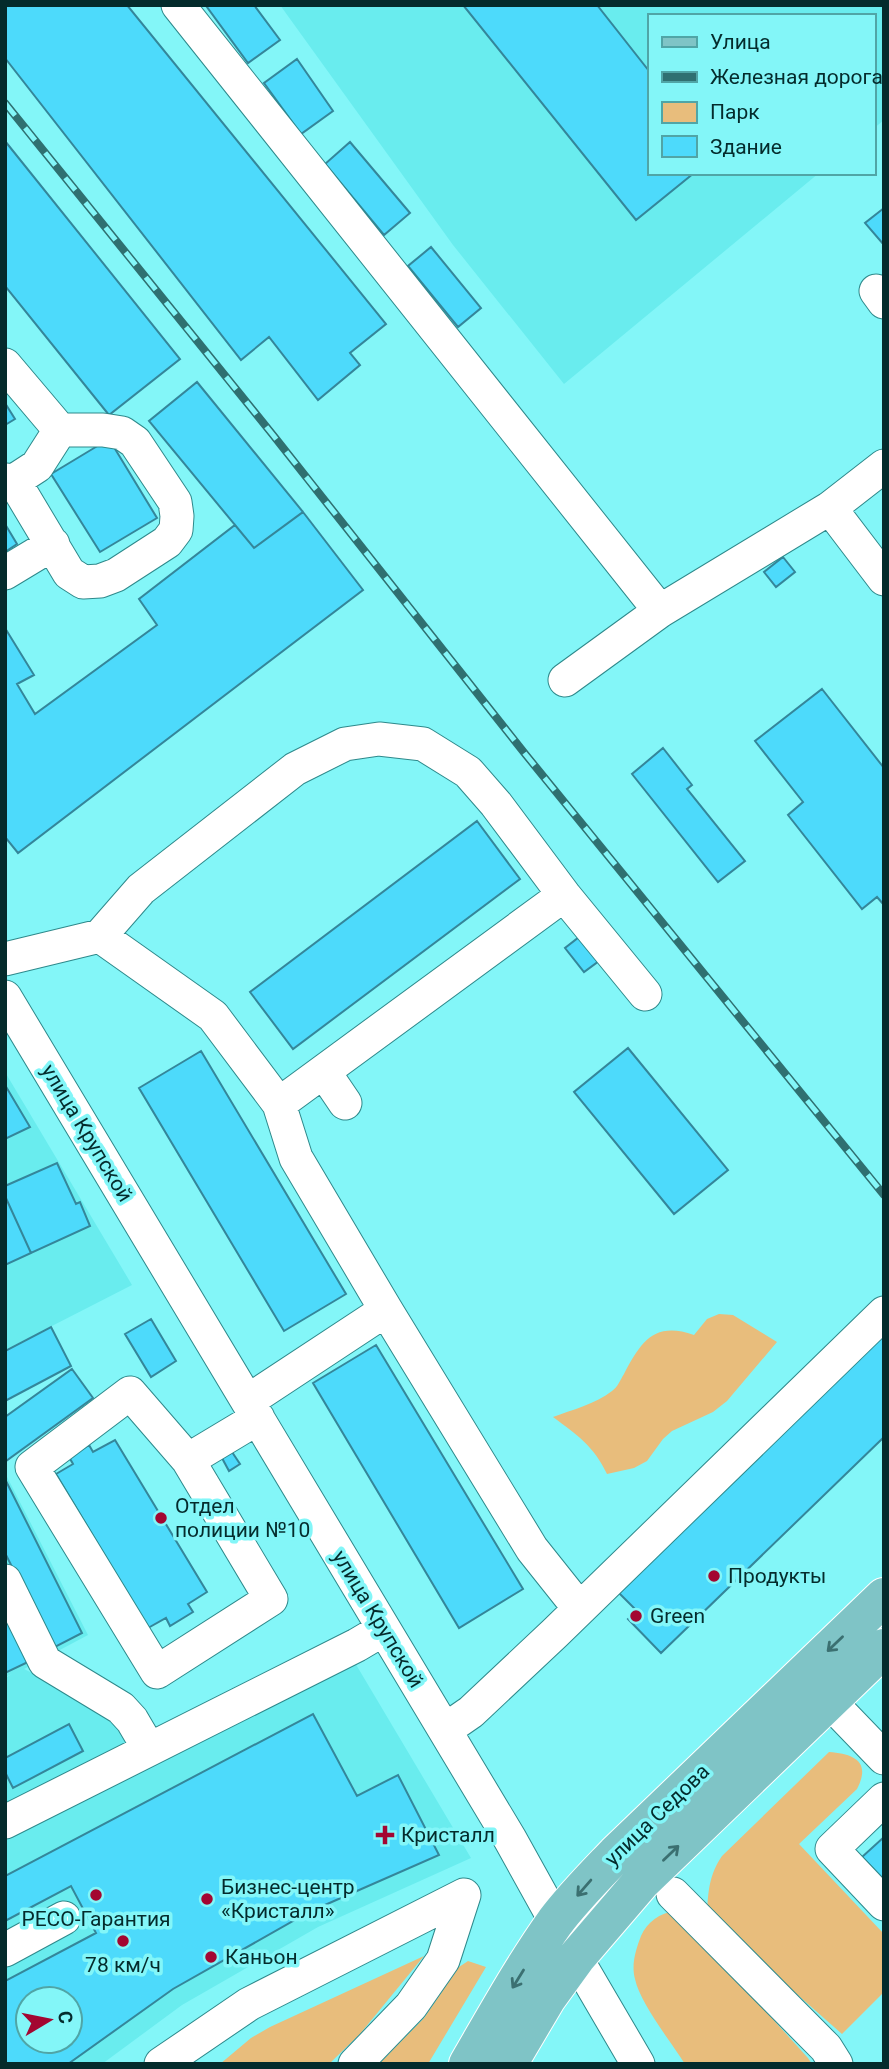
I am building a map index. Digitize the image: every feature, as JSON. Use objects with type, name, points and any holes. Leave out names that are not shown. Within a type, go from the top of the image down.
[{"type":"main road","name":"улица Седова","points":[[468,2064],[556,1922],[616,1854],[884,1597]]},
{"type":"main road","name":"улица Седова","points":[[508,2064],[547,1998],[576,1958],[642,1881],[884,1648]]},
{"type":"street","points":[[178,5],[660,611]]},
{"type":"street","points":[[5,365],[60,430],[103,430],[121,433],[135,442],[175,502],[176,530],[167,542],[116,575],[100,581],[83,582],[69,573],[10,480],[37,466],[60,430]]},
{"type":"street","points":[[565,680],[660,611],[830,508],[884,466]]},
{"type":"street","points":[[830,508],[884,579]]},
{"type":"street","points":[[5,573],[53,544]]},
{"type":"street","points":[[5,959],[100,936],[141,889],[295,769],[345,744],[379,739],[424,744],[468,772],[645,994]]},
{"type":"street","points":[[279,1104],[564,895]]},
{"type":"street","points":[[100,936],[213,1016],[279,1104],[296,1158],[386,1310],[532,1549],[579,1608]]},
{"type":"street","name":"улица Крупской","points":[[5,997],[510,1839],[638,2064]]},
{"type":"street","points":[[324,1072],[345,1103]]},
{"type":"street","points":[[188,1460],[386,1310]]},
{"type":"street","points":[[445,1730],[471,1712],[555,1633],[884,1313]]},
{"type":"street","points":[[130,1393],[188,1460],[271,1599],[157,1672],[32,1467],[130,1393]]},
{"type":"street","points":[[5,1581],[45,1662],[121,1708],[132,1720],[149,1749]]},
{"type":"street","points":[[5,1822],[384,1629]]},
{"type":"street","points":[[829,1701],[884,1758]]},
{"type":"street","points":[[884,1799],[832,1849],[884,1904]]},
{"type":"street","points":[[673,1894],[826,2048],[836,2064]]},
{"type":"street","points":[[161,2064],[249,2004],[464,1895],[443,1960],[411,2006],[355,2064]]},
{"type":"street","points":[[9,1939],[64,1918]]},
{"type":"shaded area","points":[[280,5],[884,5],[884,120],[875,127],[875,14],[648,14],[648,175],[817,175],[564,384],[453,245]]},
{"type":"shaded area","points":[[5,1072],[132,1285],[5,1350]]},
{"type":"shaded area","points":[[5,1473],[88,1635],[24,1669],[108,1710],[128,1744],[342,1641],[471,1858],[318,1927],[182,2005],[102,2064],[5,2064],[5,1678],[12,1674],[5,1677]]},
{"type":"green space","points":[[719,1314],[733,1315],[777,1342],[727,1401],[713,1412],[672,1431],[647,1461],[634,1468],[607,1474],[591,1448],[553,1417],[606,1396],[619,1383],[636,1352],[650,1337],[669,1331],[694,1335],[707,1319]]},
{"type":"green space","points":[[829,1752],[853,1757],[858,1761],[862,1772],[861,1780],[857,1789],[799,1844],[884,1934],[884,1992],[842,2034],[707,1915],[710,1884],[722,1856]]},
{"type":"green space","points":[[675,1911],[812,2064],[685,2064],[643,1999],[635,1979],[634,1968],[637,1946],[647,1926],[659,1916]]},
{"type":"green space","points":[[424,1956],[360,2034],[329,2064],[220,2064],[251,2038],[270,2027]]},
{"type":"green space","points":[[468,1961],[486,1967],[428,2064],[379,2064],[424,2018],[459,1967]]},
{"type":"building","points":[[5,5],[127,5],[386,324],[350,353],[360,365],[318,400],[269,337],[241,360],[5,58]]},
{"type":"building","points":[[254,5],[280,40],[248,63],[207,7]]},
{"type":"building","points":[[463,5],[597,5],[648,70],[648,175],[692,175],[636,220]]},
{"type":"building","points":[[297,59],[333,111],[301,134],[264,83]]},
{"type":"building","points":[[5,141],[180,359],[109,415],[5,286]]},
{"type":"building","points":[[350,142],[410,213],[384,235],[325,164]]},
{"type":"building","points":[[884,208],[884,245],[865,223]]},
{"type":"building","points":[[431,247],[481,308],[458,327],[408,266]]},
{"type":"building","points":[[197,382],[303,512],[254,548],[149,421]]},
{"type":"building","points":[[5,403],[15,419],[5,425]]},
{"type":"building","points":[[109,439],[157,518],[100,552],[51,474]]},
{"type":"building","points":[[303,512],[363,590],[18,853],[5,837],[5,628],[34,675],[17,684],[35,714],[157,625],[139,599],[235,525],[254,548]]},
{"type":"building","points":[[5,524],[17,544],[5,552]]},
{"type":"building","points":[[783,557],[795,572],[776,587],[764,572]]},
{"type":"building","points":[[822,689],[884,768],[884,905],[877,897],[862,909],[788,815],[803,802],[755,741]]},
{"type":"building","points":[[663,748],[692,785],[687,789],[745,861],[718,882],[632,774]]},
{"type":"building","points":[[477,821],[520,879],[293,1049],[250,992]]},
{"type":"building","points":[[583,934],[603,958],[584,972],[565,948]]},
{"type":"building","points":[[628,1048],[728,1170],[674,1214],[574,1092]]},
{"type":"building","points":[[201,1051],[346,1294],[284,1331],[139,1088]]},
{"type":"building","points":[[5,1085],[30,1127],[5,1139]]},
{"type":"building","points":[[57,1163],[76,1204],[80,1202],[90,1226],[31,1253],[5,1196],[5,1186]]},
{"type":"building","points":[[5,1196],[31,1253],[5,1265]]},
{"type":"building","points":[[151,1319],[176,1361],[151,1377],[125,1334]]},
{"type":"building","points":[[51,1327],[71,1366],[5,1401],[5,1351]]},
{"type":"building","points":[[884,1331],[884,1437],[661,1653],[628,1619],[637,1611],[616,1590]]},
{"type":"building","points":[[376,1345],[523,1589],[459,1628],[313,1383]]},
{"type":"building","points":[[72,1369],[93,1398],[6,1461],[5,1417]]},
{"type":"building","points":[[115,1440],[207,1592],[188,1604],[193,1612],[170,1626],[166,1618],[148,1628],[56,1474],[73,1464],[69,1457],[89,1445],[93,1452]]},
{"type":"building","points":[[232,1452],[240,1464],[229,1471],[222,1458]]},
{"type":"building","points":[[5,1479],[82,1633],[53,1648],[5,1553]]},
{"type":"building","points":[[5,1617],[28,1662],[5,1673]]},
{"type":"building","name":"Бизнес-центр «Кристалл»","points":[[313,1714],[357,1796],[398,1775],[439,1855],[309,1912],[173,1989],[84,2053],[84,1985],[14,1985],[14,2055],[81,2055],[68,2064],[5,2064],[5,1981],[96,1933],[71,1886],[5,1921],[5,1876]]},
{"type":"building","points":[[69,1724],[83,1751],[13,1788],[5,1772],[5,1758]]},
{"type":"building","points":[[884,1837],[884,1880],[862,1857]]},
{"type":"railway","points":[[5,103],[273,435],[526,755],[884,1195]]},
{"type":"place","name":"Отдел полиции №10","points":[[161,1518]]},
{"type":"place","name":"Продукты","points":[[714,1576]]},
{"type":"place","name":"Green","points":[[636,1616]]},
{"type":"place","name":"Кристалл","points":[[385,1835]]},
{"type":"place","name":"РЕСО-Гарантия","points":[[96,1895]]},
{"type":"place","name":"Бизнес-центр «Кристалл»","points":[[207,1899]]},
{"type":"place","name":"78 км/ч","points":[[123,1941]]},
{"type":"place","name":"Каньон","points":[[211,1957]]}]
